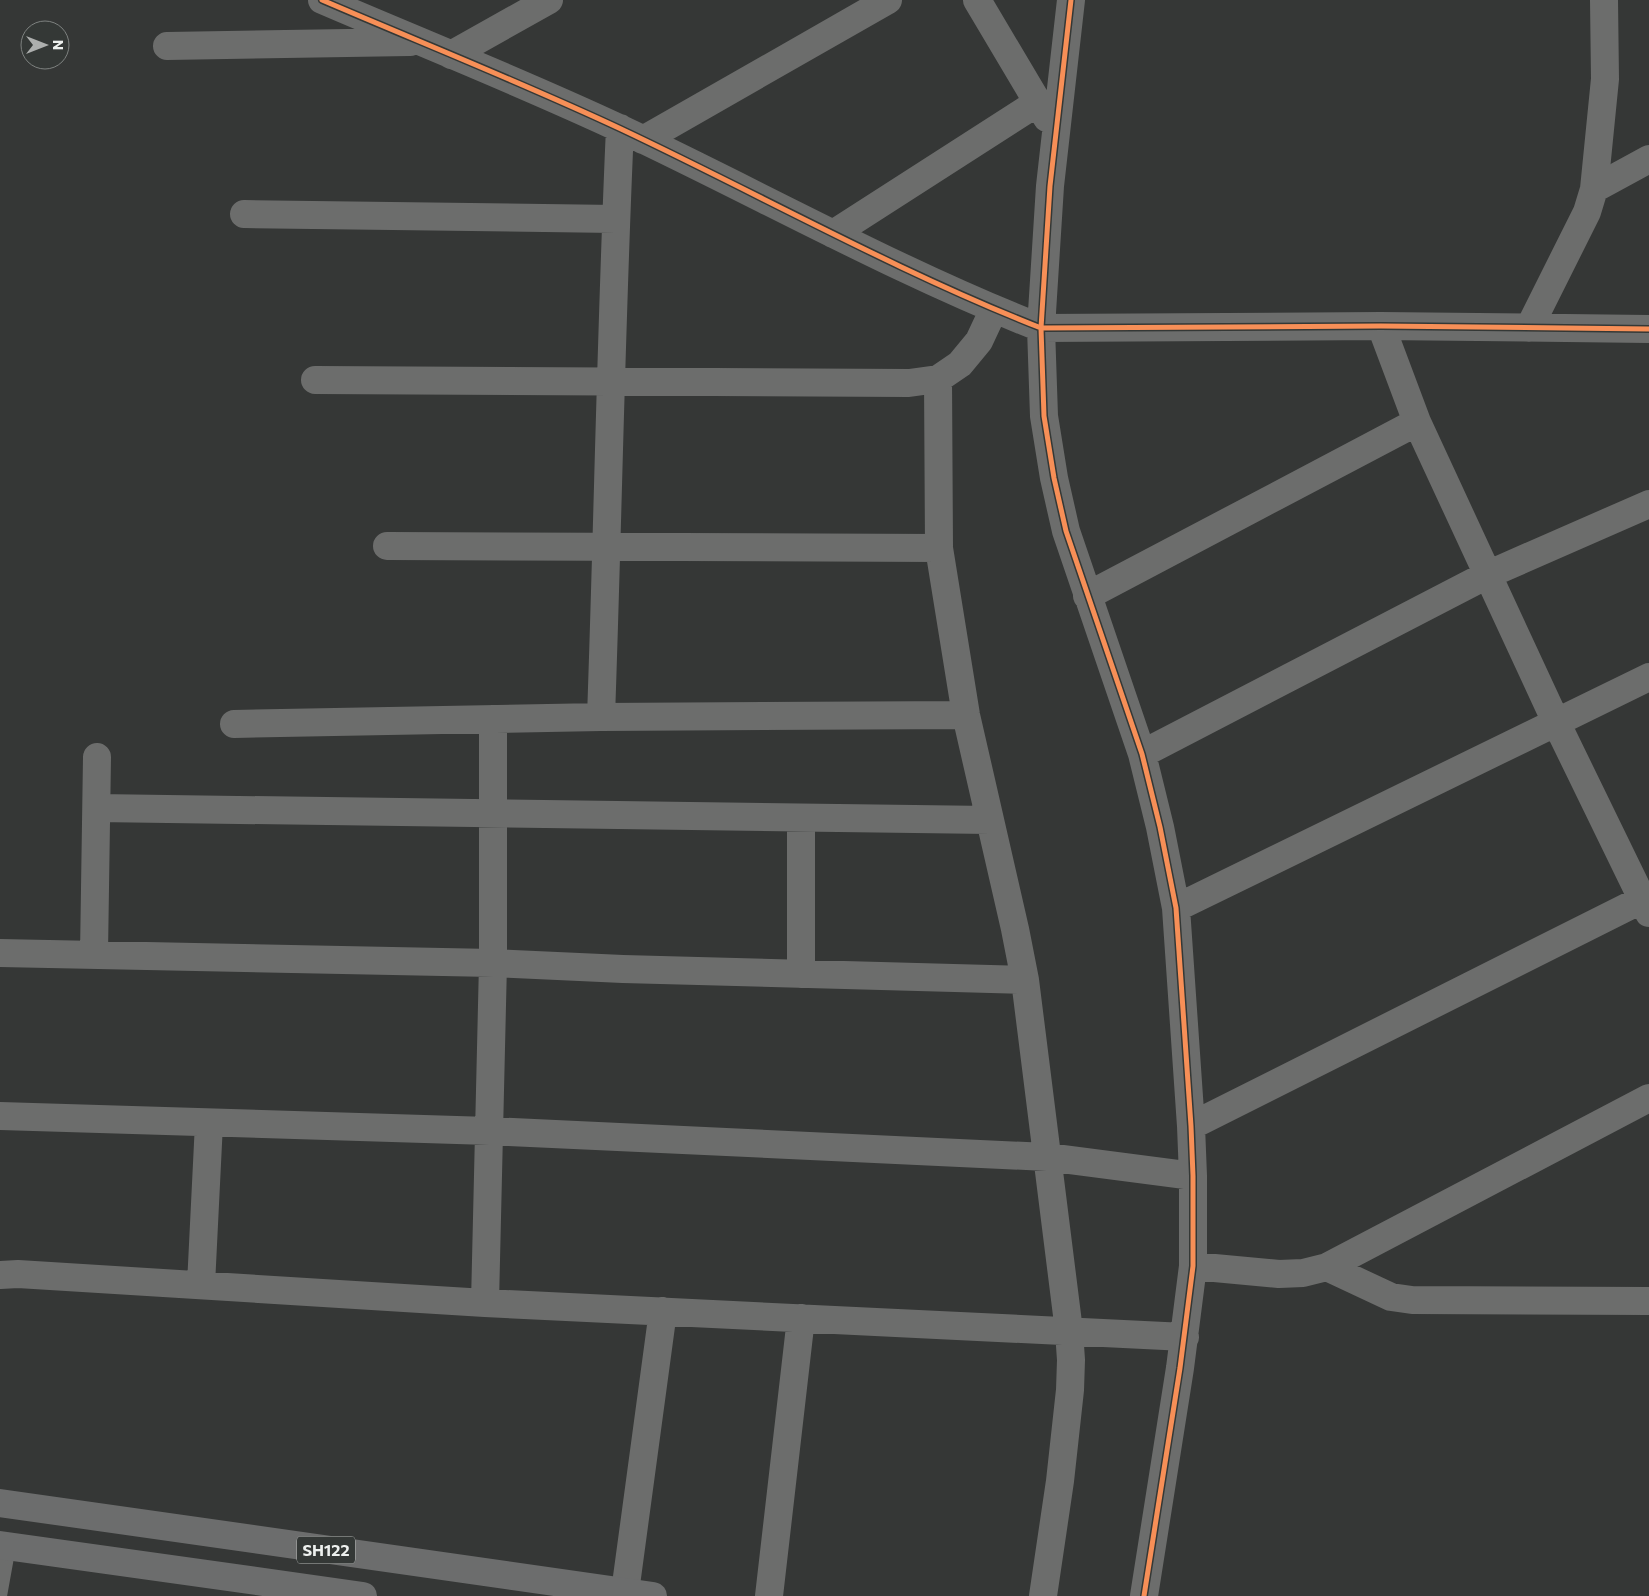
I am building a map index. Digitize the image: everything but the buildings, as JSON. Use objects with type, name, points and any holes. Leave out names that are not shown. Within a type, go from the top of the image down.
[{"type":"main road","name":"SH122","points":[[0,1503],[653,1596]]},
{"type":"main road","points":[[234,1578],[239,1538]]},
{"type":"main road","name":"SH122","points":[[4,1546],[363,1596]]},
{"type":"street","points":[[322,0],[632,134],[833,234],[994,309],[1041,328],[1382,326],[1649,329]]},
{"type":"street","points":[[451,55],[511,9],[549,0]]},
{"type":"street","points":[[632,134],[888,0]]},
{"type":"street","points":[[977,0],[1055,132]]},
{"type":"street","points":[[1071,0],[1050,186],[1041,328],[1044,416],[1054,478],[1066,531],[1142,754],[1160,827],[1176,908],[1191,1126],[1193,1266],[1185,1337],[1144,1596]]},
{"type":"street","points":[[1529,328],[1587,212],[1594,189],[1604,79],[1604,0]]},
{"type":"street","points":[[167,46],[418,42]]},
{"type":"street","points":[[833,234],[1038,103]]},
{"type":"street","points":[[601,717],[616,219],[632,134]]},
{"type":"street","points":[[1594,189],[1649,159]]},
{"type":"street","points":[[244,214],[616,219]]},
{"type":"street","points":[[315,380],[909,383],[938,379],[960,364],[979,341],[994,309]]},
{"type":"street","points":[[1191,1126],[1647,903],[1556,722],[1417,422],[1382,326]]},
{"type":"street","points":[[938,379],[939,548],[966,715],[1025,980],[1069,1330],[1070,1390],[1060,1481],[1042,1596]]},
{"type":"street","points":[[1087,596],[1417,422]]},
{"type":"street","points":[[1142,754],[1488,575],[1649,504]]},
{"type":"street","points":[[387,546],[939,548]]},
{"type":"street","points":[[1176,908],[1649,677]]},
{"type":"street","points":[[234,724],[601,717],[966,715]]},
{"type":"street","points":[[485,1303],[493,962],[493,719]]},
{"type":"street","points":[[94,954],[97,757]]},
{"type":"street","points":[[97,808],[990,820]]},
{"type":"street","points":[[801,818],[801,974]]},
{"type":"street","points":[[0,953],[493,962],[633,970],[1025,980]]},
{"type":"street","points":[[1193,1266],[1279,1274],[1303,1273],[1327,1267],[1649,1098]]},
{"type":"street","points":[[0,1116],[489,1131],[1047,1157],[1193,1176]]},
{"type":"street","points":[[201,1285],[209,1123]]},
{"type":"street","points":[[1327,1267],[1391,1297],[1412,1300],[1648,1302]]},
{"type":"street","points":[[0,1275],[18,1274],[485,1303],[1185,1337]]},
{"type":"street","points":[[625,1592],[663,1311]]},
{"type":"street","points":[[769,1596],[801,1318]]},
{"type":"lane","points":[[0,1596],[4,1546]]},
{"type":"cycle path","points":[[322,0],[584,112],[881,257],[987,306],[1041,328],[1381,326],[1649,329]]},
{"type":"cycle path","points":[[1071,0],[1050,186],[1041,328],[1044,416],[1054,478],[1066,531],[1142,754],[1160,827],[1176,908],[1191,1126],[1193,1266],[1180,1368],[1144,1596]]}]
